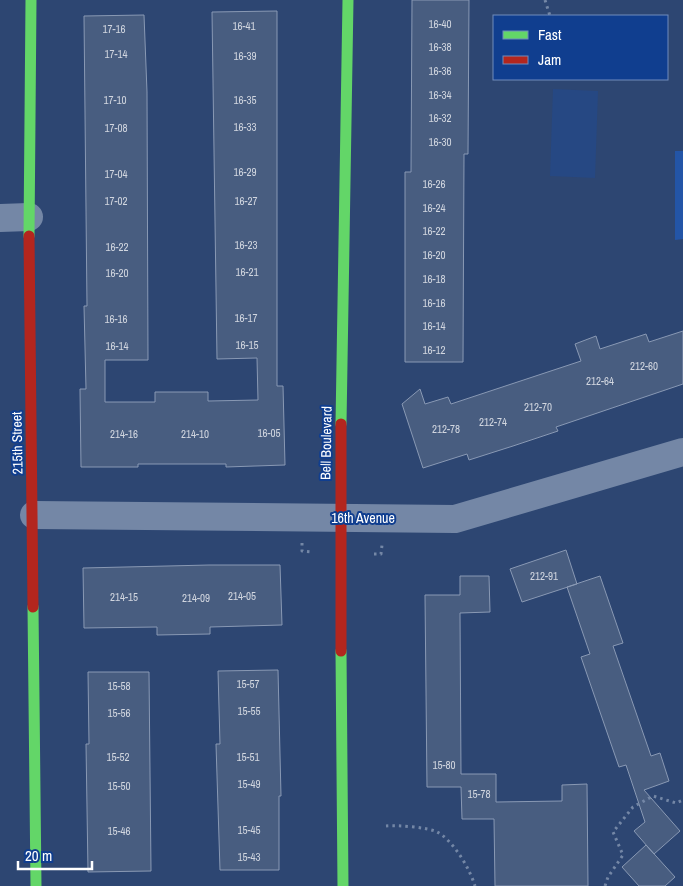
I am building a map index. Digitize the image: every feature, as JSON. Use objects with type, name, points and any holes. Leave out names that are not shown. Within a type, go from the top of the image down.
[{"type":"street","name":"215th Street","points":[[31,0],[29,217],[34,515],[36,886]]},
{"type":"street","name":"Bell Boulevard","points":[[343,886],[340,518],[348,0]]},
{"type":"street","points":[[0,218],[29,217]]},
{"type":"street","name":"16th Avenue","points":[[34,515],[455,518],[683,452]]},
{"type":"path","points":[[545,0],[550,15]]},
{"type":"path","points":[[302,542],[302,551],[312,552]]},
{"type":"path","points":[[374,554],[382,554],[382,544]]},
{"type":"path","points":[[605,886],[608,877],[623,855],[613,832],[633,807],[653,796],[676,803],[683,800]]},
{"type":"path","points":[[386,826],[397,825],[437,832],[469,868],[476,886]]},
{"type":"shaded area","points":[[553,89],[598,91],[595,178],[550,176]]},
{"type":"shaded area","points":[[675,151],[683,151],[683,239],[675,240]]},
{"type":"building","points":[[412,0],[469,0],[468,154],[464,154],[463,362],[405,362],[405,172],[411,172]]},
{"type":"building","points":[[277,11],[277,386],[283,386],[285,465],[226,467],[226,464],[138,464],[138,467],[81,467],[80,389],[86,389],[84,306],[87,306],[84,16],[144,15],[147,92],[148,360],[105,360],[105,402],[155,402],[155,392],[208,392],[208,401],[258,400],[257,358],[217,359],[212,12]]},
{"type":"building","points":[[683,331],[683,384],[556,427],[558,431],[513,446],[469,460],[467,454],[423,468],[402,404],[420,389],[425,404],[448,397],[451,404],[581,361],[575,344],[596,336],[600,349],[646,334],[649,342]]},
{"type":"building","points":[[566,550],[577,584],[522,602],[510,569]]},
{"type":"building","points":[[280,565],[282,625],[210,627],[210,634],[157,635],[157,627],[84,628],[83,568]]},
{"type":"building","points":[[460,576],[489,576],[490,612],[460,613],[461,774],[496,774],[496,802],[562,801],[562,785],[587,784],[588,886],[495,886],[494,819],[462,819],[461,787],[427,787],[425,595],[460,595]]},
{"type":"building","points":[[600,576],[623,643],[613,646],[651,756],[660,753],[669,781],[644,790],[680,831],[654,854],[634,831],[645,822],[626,765],[619,767],[581,657],[590,654],[567,587]]},
{"type":"building","points":[[278,670],[281,796],[279,796],[279,870],[220,870],[216,744],[220,744],[218,671]]},
{"type":"building","points":[[88,672],[149,672],[151,871],[88,872],[86,744],[89,744]]},
{"type":"building","points":[[646,845],[675,877],[665,886],[639,886],[622,867]]},
{"type":"traffic: fast","points":[[29,236],[31,0]]},
{"type":"traffic: fast","points":[[341,424],[348,0]]},
{"type":"traffic: fast","points":[[33,607],[36,886]]},
{"type":"traffic: fast","points":[[341,651],[343,886]]},
{"type":"traffic: jam","points":[[29,236],[33,607]]},
{"type":"traffic: jam","points":[[341,424],[341,651]]}]
